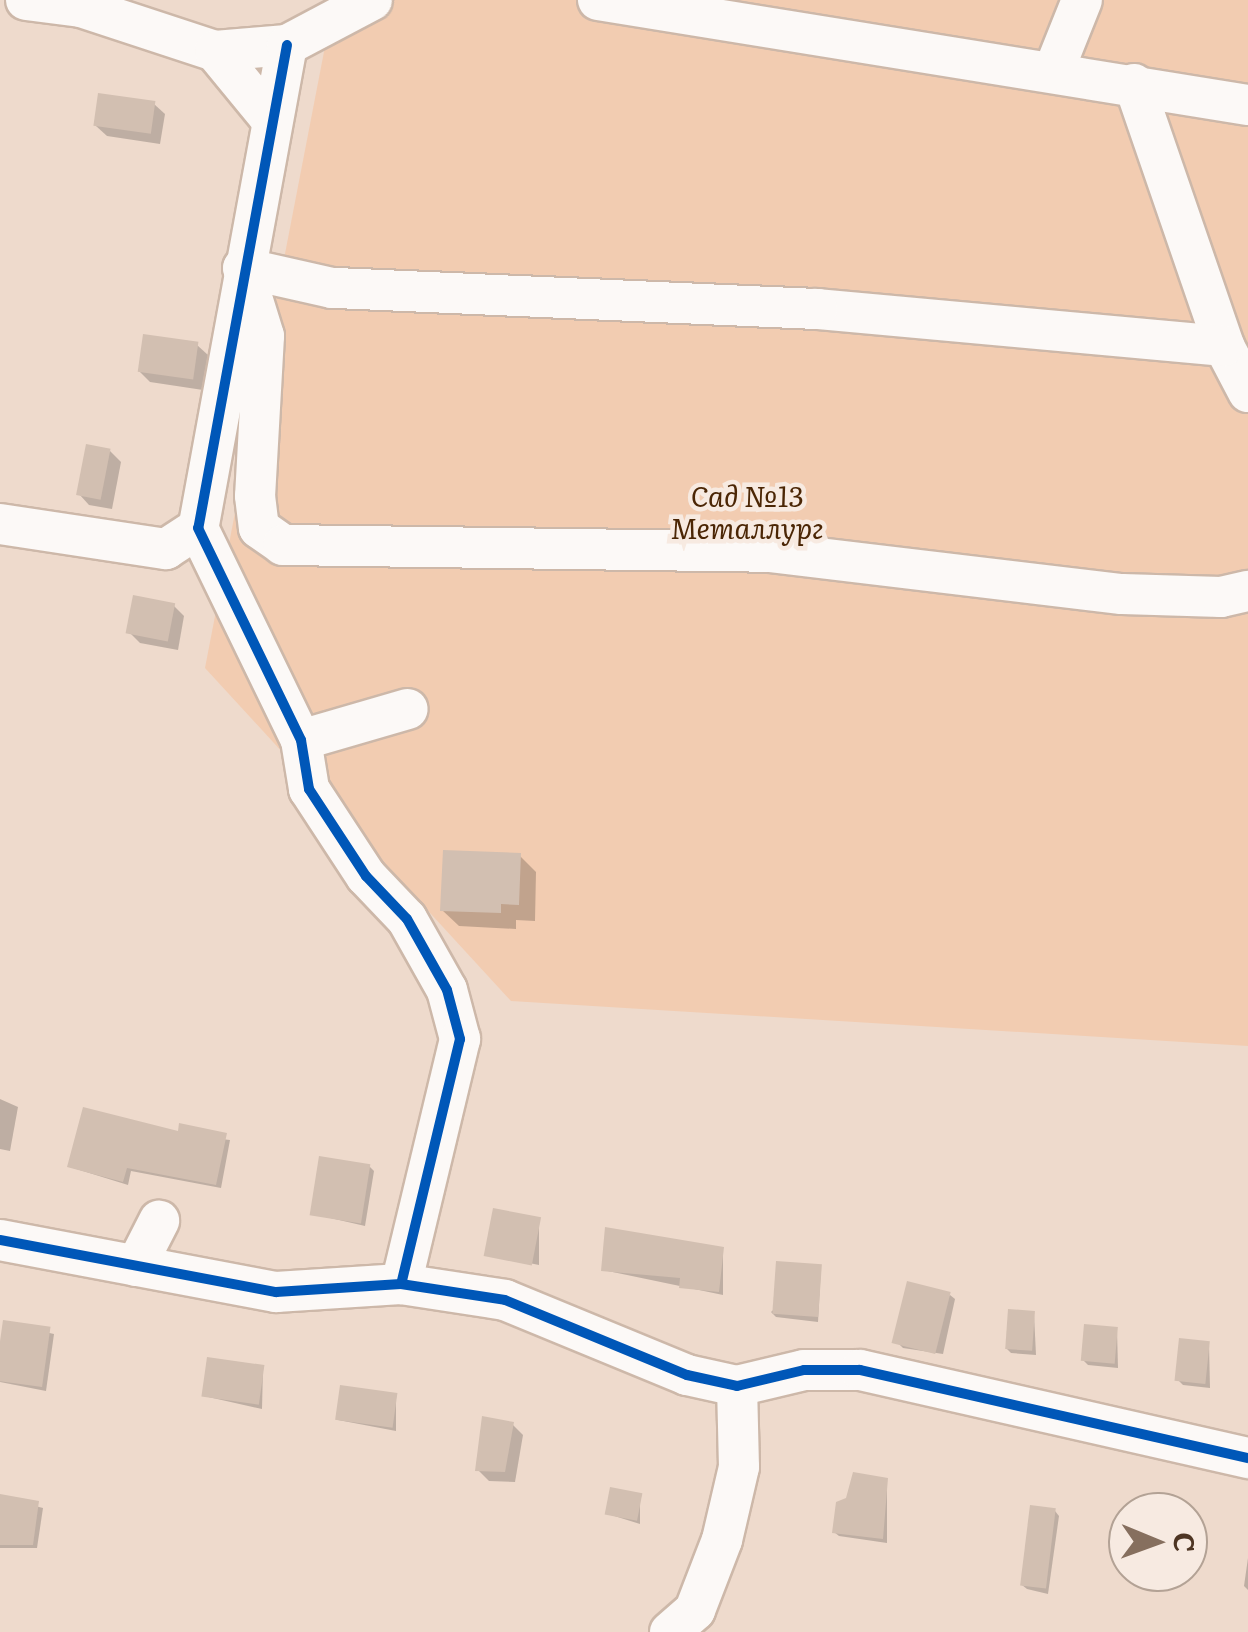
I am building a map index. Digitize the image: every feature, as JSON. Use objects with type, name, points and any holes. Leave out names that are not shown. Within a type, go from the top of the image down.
[{"type":"street","points":[[26,0],[81,7],[215,52],[287,45],[372,0]]},
{"type":"street","points":[[598,0],[1054,70],[1248,105]]},
{"type":"street","points":[[1054,70],[1082,0]]},
{"type":"street","points":[[287,45],[270,118],[198,528],[301,740],[308,789],[366,876],[421,912],[447,990],[460,1039],[401,1284]]},
{"type":"street","points":[[215,52],[270,118]]},
{"type":"street","points":[[1134,84],[1224,346],[1248,392]]},
{"type":"street","points":[[243,268],[332,288],[817,309],[1224,346]]},
{"type":"street","points":[[243,268],[264,336],[258,528],[283,546],[769,552],[1122,594],[1221,597],[1248,592]]},
{"type":"street","points":[[0,524],[166,550],[198,528]]},
{"type":"street","points":[[301,740],[408,709]]},
{"type":"street","points":[[136,1266],[159,1221]]},
{"type":"street","points":[[1,1247],[136,1266],[276,1292],[401,1284],[505,1300],[687,1375],[737,1386],[804,1370],[860,1370],[1248,1458]]},
{"type":"street","points":[[670,1632],[695,1610],[722,1540],[739,1468],[737,1386]]},
{"type":"green space","name":"Сад №13 Металлург","points":[[334,0],[1248,0],[1248,1046],[511,1001],[205,668]]},
{"type":"building","points":[[98,93],[155,101],[151,134],[93,126]]},
{"type":"building","points":[[143,334],[198,342],[193,379],[138,372]]},
{"type":"building","points":[[86,444],[111,449],[101,500],[76,495]]},
{"type":"building","points":[[133,595],[175,603],[168,641],[126,633]]},
{"type":"building","points":[[443,850],[521,853],[519,905],[501,904],[501,913],[440,911]]},
{"type":"building","points":[[83,1107],[178,1131],[179,1123],[227,1133],[216,1185],[127,1168],[123,1182],[67,1167]]},
{"type":"building","points":[[319,1156],[370,1164],[361,1223],[310,1215]]},
{"type":"building","points":[[493,1208],[541,1217],[532,1265],[484,1256]]},
{"type":"building","points":[[605,1227],[724,1247],[719,1292],[679,1288],[680,1278],[601,1271]]},
{"type":"building","points":[[776,1261],[822,1264],[818,1317],[772,1314]]},
{"type":"building","points":[[907,1281],[951,1292],[935,1354],[892,1343]]},
{"type":"building","points":[[1008,1309],[1035,1311],[1032,1351],[1005,1349]]},
{"type":"building","points":[[3,1320],[51,1327],[42,1387],[0,1381]]},
{"type":"building","points":[[1084,1324],[1118,1327],[1115,1364],[1081,1361]]},
{"type":"building","points":[[1179,1338],[1210,1341],[1205,1384],[1175,1381]]},
{"type":"building","points":[[207,1357],[264,1365],[259,1405],[201,1397]]},
{"type":"building","points":[[340,1385],[397,1393],[393,1428],[335,1420]]},
{"type":"building","points":[[482,1416],[514,1422],[505,1472],[475,1471]]},
{"type":"building","points":[[853,1472],[888,1478],[883,1539],[832,1533],[836,1502],[846,1498]]},
{"type":"building","points":[[610,1487],[642,1493],[637,1521],[605,1514]]},
{"type":"building","points":[[0,1494],[39,1501],[33,1545],[0,1545]]},
{"type":"building","points":[[1030,1505],[1056,1508],[1046,1589],[1020,1585]]},
{"type":"cycle path","points":[[287,45],[198,528],[301,740],[309,789],[366,876],[407,919],[447,990],[460,1039],[401,1284]]},
{"type":"cycle path","points":[[0,1240],[276,1292],[401,1284],[505,1300],[687,1375],[737,1386],[804,1370],[860,1370],[1248,1458]]}]
